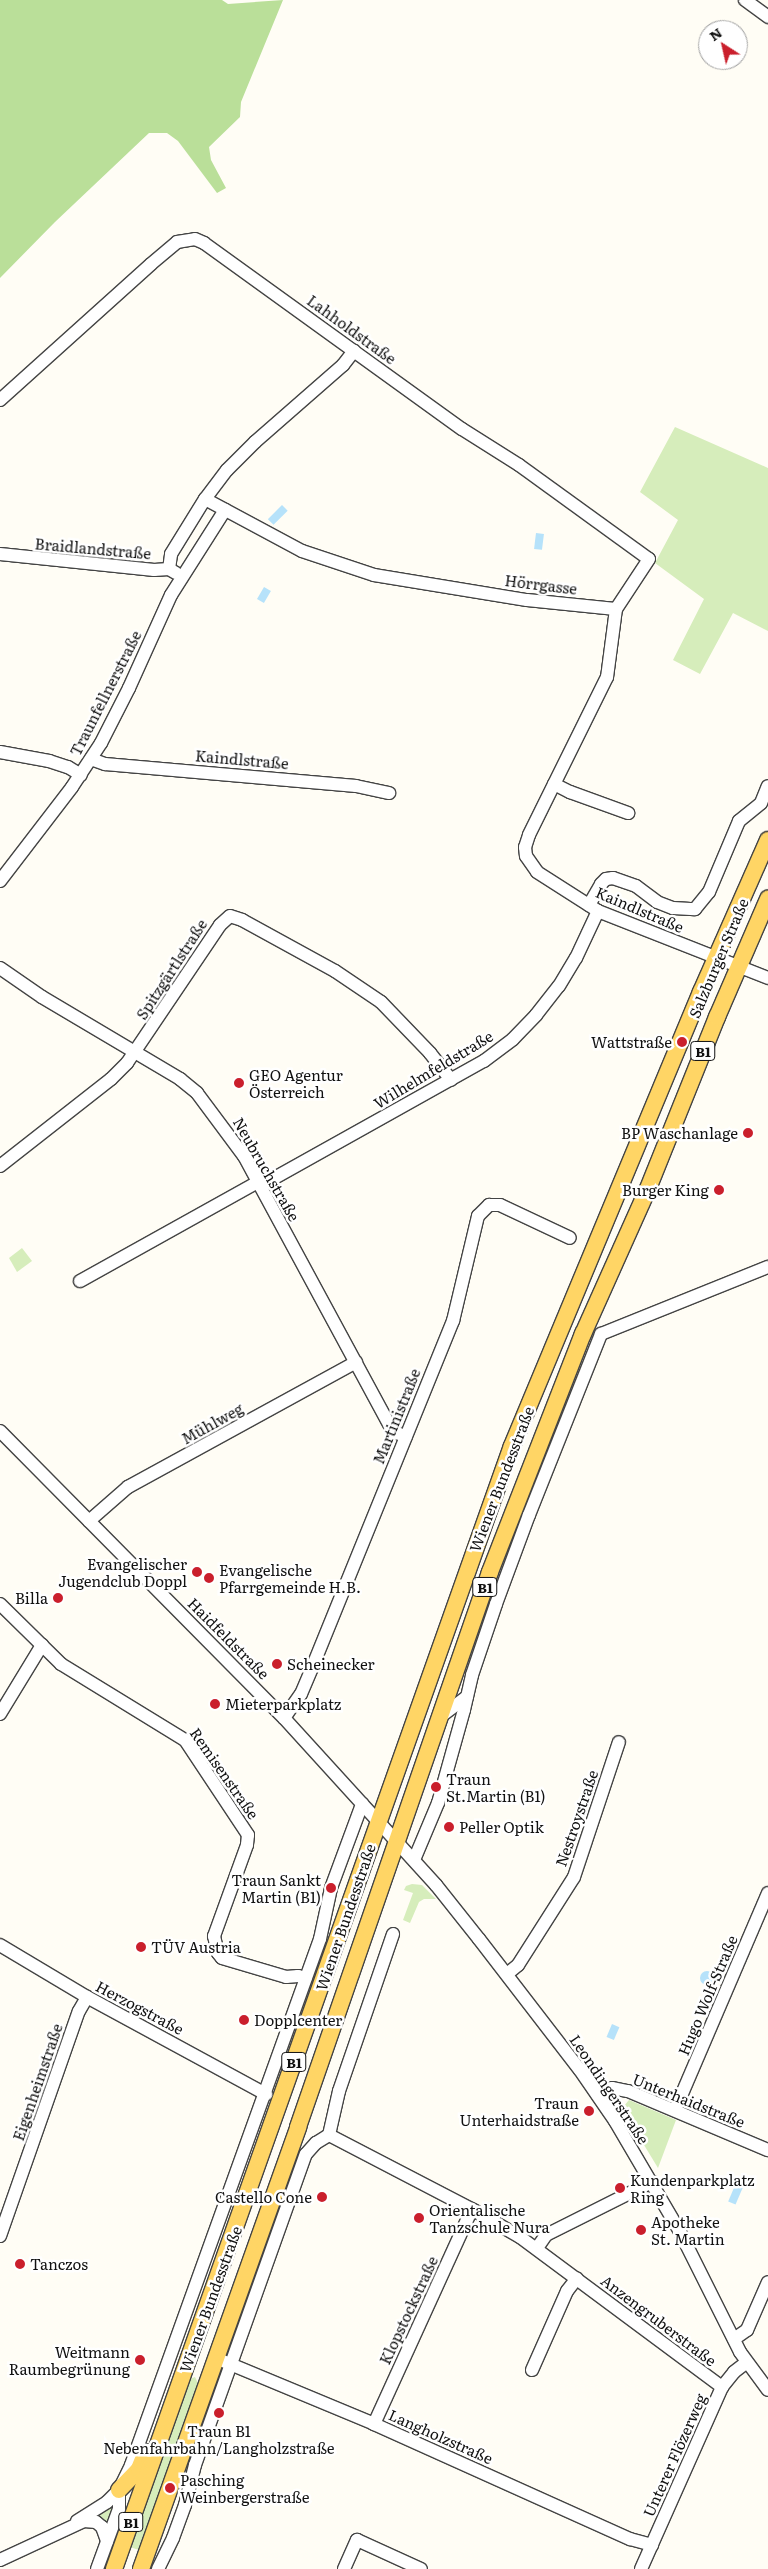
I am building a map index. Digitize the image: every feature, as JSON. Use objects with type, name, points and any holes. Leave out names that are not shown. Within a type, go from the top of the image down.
[{"type":"main road","name":"Salzburger Straße","points":[[562,1324],[768,840]]},
{"type":"main road","name":"Salzburger Straße","points":[[583,1334],[647,1191],[768,899]]},
{"type":"main road","name":"Wiener Bundesstraße","points":[[141,2569],[224,2361],[388,1832],[512,1446],[562,1324]]},
{"type":"main road","name":"Wiener Bundesstraße","points":[[114,2569],[209,2303],[388,1832],[440,1717],[490,1572],[583,1334]]},
{"type":"main road","points":[[119,2490],[139,2469],[183,2353],[209,2303]]},
{"type":"street","points":[[745,0],[768,17]]},
{"type":"street","name":"Lahholdstraße","points":[[0,400],[177,242],[187,238],[204,243],[462,429],[519,465],[649,559],[616,609]]},
{"type":"street","points":[[168,569],[171,554],[205,499],[239,457],[344,365],[354,351]]},
{"type":"street","name":"Hörrgasse","points":[[205,499],[302,551],[374,575],[527,600],[616,609]]},
{"type":"street","name":"Traunfellnerstraße","points":[[0,881],[81,775],[91,759],[129,688],[182,577],[225,510]]},
{"type":"street","name":"Braidlandstraße","points":[[0,554],[154,570],[168,569],[182,577]]},
{"type":"street","points":[[616,609],[607,677],[554,784],[570,792],[628,813]]},
{"type":"street","points":[[0,752],[49,761],[68,767],[81,775]]},
{"type":"street","name":"Kaindlstraße","points":[[91,759],[105,764],[356,786],[389,793]]},
{"type":"street","name":"Kaindlstraße","points":[[554,784],[527,841],[526,856],[530,865],[555,885],[593,908],[718,959]]},
{"type":"street","points":[[593,908],[601,884],[606,879],[613,878],[636,886],[657,902],[674,908],[695,909],[709,892],[739,821],[761,803],[768,786]]},
{"type":"street","name":"Wilhelmfeldstraße","points":[[80,1281],[484,1061],[536,1015],[576,958],[593,908]]},
{"type":"street","name":"Spitzgärtlstraße","points":[[0,1166],[110,1079],[134,1053],[220,925],[230,916],[242,920],[335,971],[381,1002],[430,1053],[451,1080]]},
{"type":"street","points":[[718,959],[768,978]]},
{"type":"street","name":"Neubruchstraße","points":[[0,968],[42,997],[180,1079],[197,1093],[230,1135],[259,1184],[393,1431],[406,1436]]},
{"type":"street","name":"Martinistraße","points":[[284,1718],[301,1694],[453,1321],[478,1216],[483,1209],[494,1204],[500,1205],[570,1238]]},
{"type":"street","points":[[414,1860],[433,1816],[472,1674],[528,1515],[601,1334],[768,1267]]},
{"type":"street","name":"Mühlweg","points":[[89,1521],[128,1487],[356,1362]]},
{"type":"street","name":"Haidfeldstraße","points":[[0,1431],[284,1718],[388,1832]]},
{"type":"street","name":"Remisenstraße","points":[[0,1604],[61,1664],[185,1740],[244,1826],[248,1835],[247,1845],[214,1936],[218,1953],[222,1958],[286,1977],[298,1976],[306,1978]]},
{"type":"street","points":[[0,1714],[42,1645]]},
{"type":"street","points":[[440,1717],[467,1697]]},
{"type":"street","name":"Nestroystraße","points":[[507,1974],[518,1965],[574,1877],[619,1742]]},
{"type":"street","name":"Wiener Bundesstraße","points":[[97,2569],[119,2510],[119,2490],[131,2465],[266,2094],[320,1939],[331,1888],[362,1804]]},
{"type":"street","name":"Leondingerstraße","points":[[388,1832],[439,1888],[507,1974],[597,2094],[652,2182],[680,2232],[747,2362],[768,2390]]},
{"type":"street","name":"Hugo Wolf-Straße","points":[[675,2110],[768,1893]]},
{"type":"street","points":[[329,2135],[339,2091],[393,1934]]},
{"type":"street","name":"Herzogstraße","points":[[0,1946],[87,1997],[266,2094]]},
{"type":"street","name":"Eigenheimstraße","points":[[0,2236],[79,2011],[87,1997]]},
{"type":"street","name":"Unterhaidstraße","points":[[597,2094],[606,2090],[620,2089],[675,2110],[768,2150]]},
{"type":"street","name":"Wiener Bundesstraße","points":[[158,2569],[185,2505],[224,2361],[306,2154],[316,2143],[329,2135]]},
{"type":"street","name":"Anzengruberstraße","points":[[329,2135],[472,2209],[537,2248],[722,2387]]},
{"type":"street","points":[[537,2248],[546,2235],[652,2182]]},
{"type":"street","name":"Klopstockstraße","points":[[374,2424],[472,2209]]},
{"type":"street","name":"Anzengruberstraße","points":[[532,2370],[567,2291],[577,2278]]},
{"type":"street","points":[[734,2339],[747,2330],[768,2282]]},
{"type":"street","name":"Langholzstraße","points":[[224,2361],[374,2424],[630,2539],[652,2545]]},
{"type":"street","name":"Unterer Flözerweg","points":[[641,2569],[722,2387],[734,2372],[747,2362]]},
{"type":"street","points":[[70,2526],[107,2502],[119,2490]]},
{"type":"street","points":[[0,2560],[84,2521],[96,2522],[102,2527],[107,2541]]},
{"type":"street","points":[[344,2569],[357,2540],[421,2569]]},
{"type":"street","points":[[0,2565],[2,2569]]},
{"type":"green space","points":[[0,0],[222,0],[228,4],[283,0],[241,102],[240,117],[209,147],[211,160],[226,188],[217,193],[178,141],[167,133],[149,133],[55,222],[0,278]]},
{"type":"green space","points":[[675,427],[768,468],[768,631],[733,613],[700,674],[673,660],[704,599],[655,563],[678,520],[640,492]]},
{"type":"green space","points":[[22,1248],[32,1261],[17,1272],[9,1258]]},
{"type":"green space","points":[[412,1884],[422,1885],[436,1899],[424,1899],[419,1902],[410,1923],[403,1920],[413,1893],[404,1890],[406,1886]]},
{"type":"green space","points":[[629,2100],[676,2120],[658,2168],[624,2112],[624,2106]]},
{"type":"green space","points":[[195,2377],[198,2383],[139,2550],[130,2547],[188,2384],[190,2379]]},
{"type":"green space","points":[[112,2505],[114,2509],[108,2528],[94,2517]]},
{"type":"water","points":[[282,505],[288,511],[274,525],[268,519]]},
{"type":"water","points":[[536,533],[544,534],[542,550],[534,549]]},
{"type":"water","points":[[264,587],[271,591],[264,603],[257,599]]},
{"type":"water","points":[[704,1971],[710,1971],[714,1978],[710,1985],[704,1985],[700,1981],[700,1975]]},
{"type":"water","points":[[612,2024],[619,2027],[614,2040],[607,2037]]},
{"type":"water","points":[[736,2183],[743,2186],[736,2205],[728,2201]]},
{"type":"place","name":"Wattstraße","points":[[682,1042]]},
{"type":"place","name":"GEO Agentur Österreich","points":[[239,1083]]},
{"type":"place","name":"BP Waschanlage","points":[[748,1133]]},
{"type":"place","name":"Burger King","points":[[719,1190]]},
{"type":"place","name":"Evangelischer Jugendclub Doppl","points":[[197,1572]]},
{"type":"place","name":"Evangelische Pfarrgemeinde H.B.","points":[[209,1578]]},
{"type":"place","name":"Billa","points":[[58,1598]]},
{"type":"place","name":"Scheinecker","points":[[277,1664]]},
{"type":"place","name":"Mieterparkplatz","points":[[215,1704]]},
{"type":"place","name":"Traun St.Martin (B1)","points":[[436,1787]]},
{"type":"place","name":"Peller Optik","points":[[449,1827]]},
{"type":"place","name":"Traun Sankt Martin (B1)","points":[[331,1888]]},
{"type":"place","name":"TÜV Austria","points":[[141,1947]]},
{"type":"place","name":"Dopplcenter","points":[[244,2020]]},
{"type":"place","name":"Traun Unterhaidstraße","points":[[589,2111]]},
{"type":"place","name":"Kundenparkplatz Ring","points":[[620,2188]]},
{"type":"place","name":"Castello Cone","points":[[322,2197]]},
{"type":"place","name":"Orientalische Tanzschule Nura","points":[[419,2218]]},
{"type":"place","name":"Apotheke St. Martin","points":[[641,2230]]},
{"type":"place","name":"Tanczos","points":[[20,2264]]},
{"type":"place","name":"Weitmann Raumbegrünung","points":[[140,2360]]},
{"type":"place","name":"Traun B1 Nebenfahrbahn/Langholzstraße","points":[[219,2413]]},
{"type":"place","name":"Pasching Weinbergerstraße","points":[[170,2488]]}]
